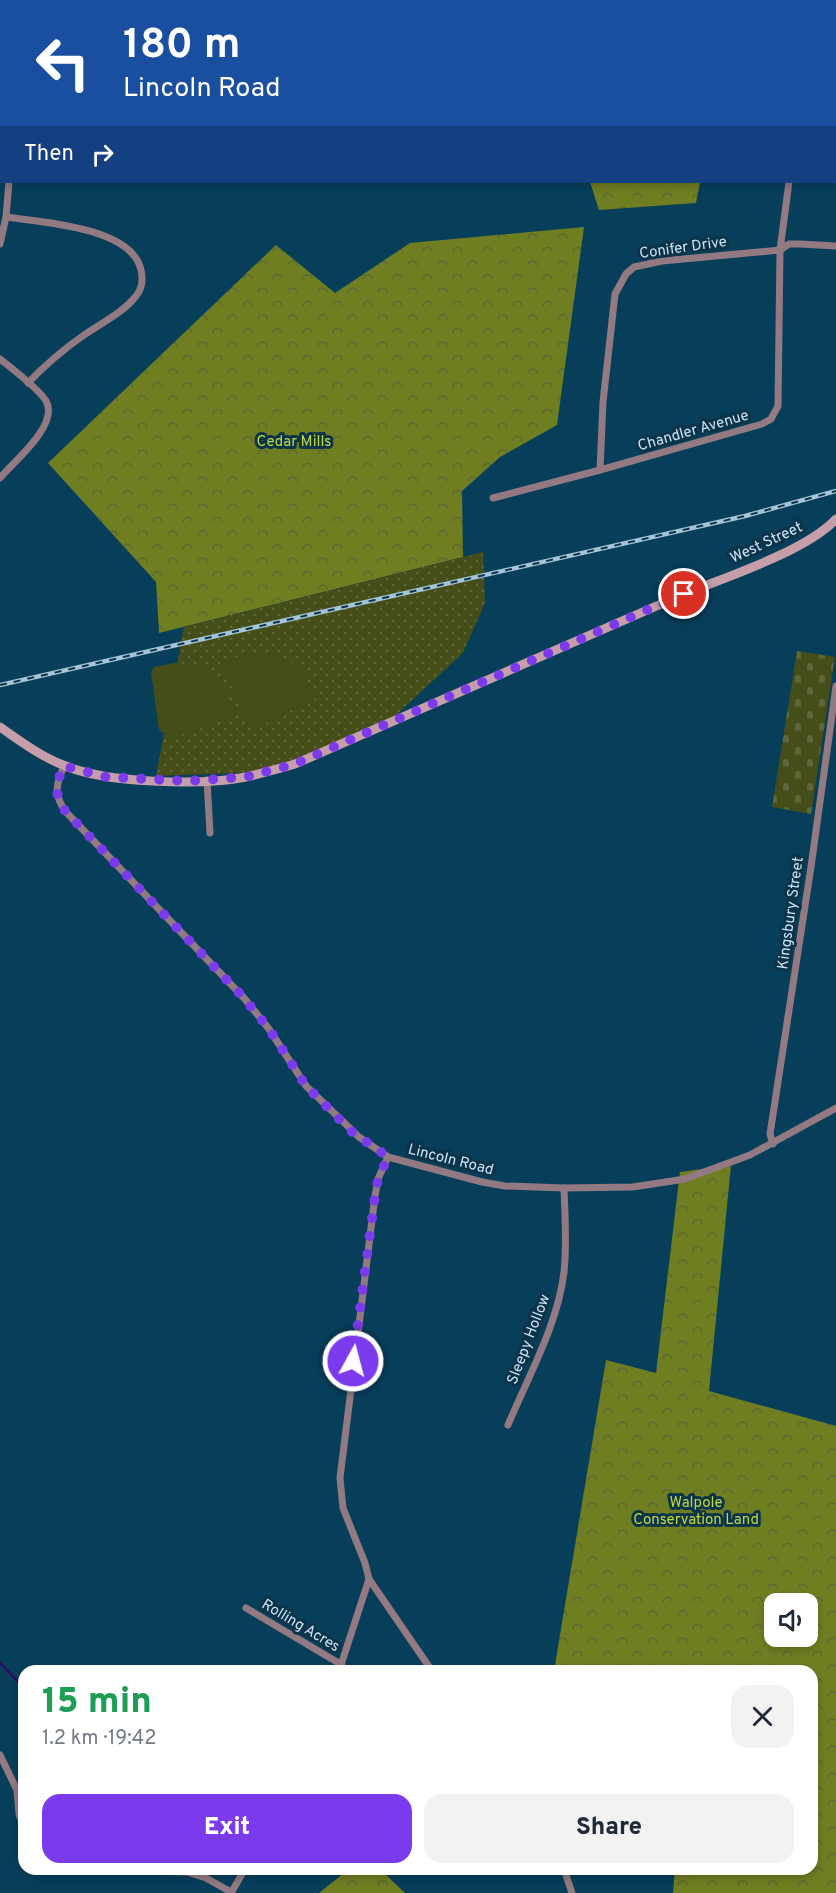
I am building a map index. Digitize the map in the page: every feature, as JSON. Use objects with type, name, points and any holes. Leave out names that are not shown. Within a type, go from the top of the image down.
[{"type":"main road","name":"West Street","points":[[0,727],[44,756],[64,766],[106,777],[207,780],[246,777],[295,764],[799,545],[832,528],[836,519]]},
{"type":"street","points":[[0,244],[6,217],[9,183]]},
{"type":"street","name":"Chandler Avenue","points":[[493,498],[762,424],[771,419],[778,406],[780,250],[789,183]]},
{"type":"street","points":[[6,217],[85,228],[107,237],[130,251],[140,264],[142,276],[140,288],[129,303],[48,363],[28,383]]},
{"type":"street","name":"Conifer Drive","points":[[600,470],[603,402],[615,294],[626,274],[634,267],[662,261],[780,250],[789,244],[836,246]]},
{"type":"street","points":[[0,359],[48,403],[48,415],[39,436],[0,478]]},
{"type":"street","name":"Kingsbury Street","points":[[773,1144],[770,1134],[836,686]]},
{"type":"street","name":"Lincoln Road","points":[[64,766],[56,790],[62,807],[244,998],[269,1029],[306,1086],[351,1131],[388,1157],[506,1186],[633,1187],[685,1179],[717,1168],[773,1144],[836,1108]]},
{"type":"street","points":[[207,780],[210,833]]},
{"type":"street","points":[[388,1157],[378,1179],[375,1196],[339,1478],[343,1508],[369,1579],[428,1665]]},
{"type":"street","name":"Sleepy Hollow","points":[[508,1425],[552,1322],[560,1295],[565,1260],[564,1188]]},
{"type":"street","points":[[341,1665],[369,1579]]},
{"type":"street","name":"Rolling Acres","points":[[246,1608],[335,1665]]},
{"type":"street","points":[[0,1755],[17,1790],[18,1802]]},
{"type":"street","points":[[199,1875],[231,1892],[241,1875]]},
{"type":"street","points":[[566,1875],[572,1893]]},
{"type":"green space","points":[[590,183],[700,183],[696,203],[599,210]]},
{"type":"green space","name":"Cedar Mills","points":[[584,227],[557,425],[500,457],[462,491],[463,557],[159,633],[156,582],[48,463],[276,245],[335,293],[410,243]]},
{"type":"green space","points":[[483,552],[485,603],[463,653],[381,729],[292,766],[240,773],[156,776],[184,627]]},
{"type":"green space","points":[[797,651],[835,657],[811,814],[772,807]]},
{"type":"green space","points":[[263,652],[282,658],[296,667],[307,680],[316,698],[256,728],[251,728],[221,663],[246,654]]},
{"type":"green space","points":[[174,663],[199,667],[215,676],[226,692],[235,716],[172,739],[159,730],[151,672],[154,667]]},
{"type":"green space","name":"Walpole Conservation Land","points":[[731,1165],[709,1391],[836,1426],[836,1893],[673,1893],[674,1875],[818,1875],[818,1665],[555,1665],[606,1360],[656,1373],[680,1172]]},
{"type":"green space","points":[[342,1875],[386,1875],[405,1893],[319,1893]]},
{"type":"waterway","points":[[0,1663],[18,1682]]},
{"type":"railway","points":[[0,685],[745,516],[836,491]]},
{"type":"route","points":[[353,1361],[375,1196],[378,1179],[388,1157],[351,1131],[306,1086],[269,1029],[244,998],[66,812],[58,800],[56,791],[60,774],[64,766],[106,777],[188,781],[246,777],[295,764],[684,594]]}]
